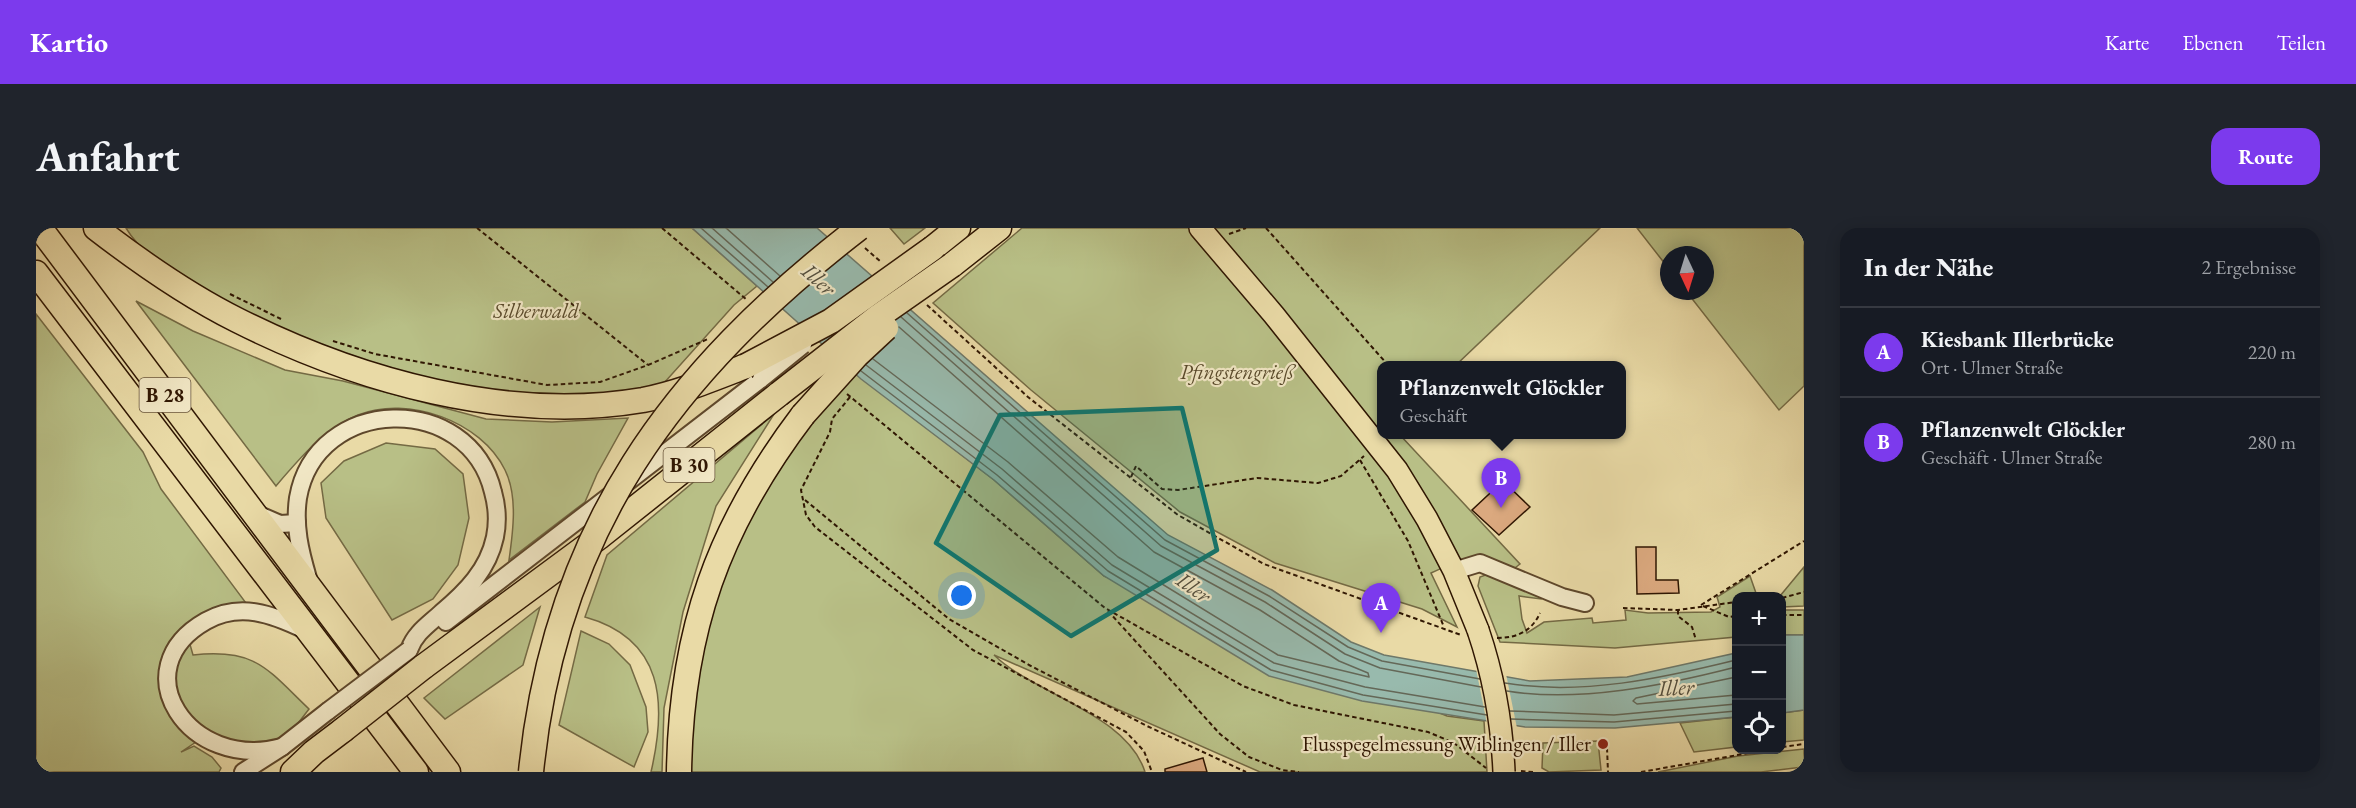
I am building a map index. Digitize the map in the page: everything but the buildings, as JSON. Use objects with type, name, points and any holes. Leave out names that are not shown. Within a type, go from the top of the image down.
[{"type":"highway","name":"B 28","points":[[40,228],[448,772]]},
{"type":"highway","points":[[96,228],[193,296],[237,321],[354,368],[417,386],[509,402],[587,405],[643,400],[704,382],[762,380],[831,321],[958,228]]},
{"type":"highway","name":"B 30","points":[[294,771],[343,730],[416,659],[599,537],[762,380],[879,316],[952,265],[999,228]]},
{"type":"highway","points":[[531,772],[540,697],[550,652],[572,585],[599,522],[620,482],[670,410],[709,364],[779,294],[860,236]]},
{"type":"highway","points":[[680,772],[680,721],[690,651],[713,567],[754,487],[803,415],[857,355],[952,265]]},
{"type":"highway","name":"B 28","points":[[36,273],[416,772]]},
{"type":"main road","points":[[1200,228],[1274,315],[1376,443],[1397,470],[1427,519],[1454,571],[1481,639],[1500,716],[1503,771]]},
{"type":"lane","name":"B 30","points":[[282,747],[328,711],[416,659],[626,485],[762,380]]},
{"type":"lane","points":[[626,485],[654,451],[678,409],[704,382]]},
{"type":"lane","points":[[311,588],[298,546],[297,523],[300,489],[313,462],[332,440],[355,426],[392,418],[424,421],[452,433],[474,453],[486,472],[494,498],[497,526],[492,547],[474,582],[414,636],[416,659]]},
{"type":"lane","points":[[254,512],[280,524],[297,523]]},
{"type":"lane","points":[[1454,571],[1480,563],[1562,597],[1585,603]]},
{"type":"lane","points":[[282,747],[263,753],[242,755],[214,750],[203,744],[188,731],[173,709],[167,684],[168,668],[182,639],[194,628],[229,612],[259,612],[281,618],[307,631]]},
{"type":"lane","points":[[243,772],[282,747]]},
{"type":"path","points":[[477,228],[648,365]]},
{"type":"path","points":[[662,228],[746,299]]},
{"type":"path","points":[[1266,228],[1384,361]]},
{"type":"path","points":[[860,236],[887,268]]},
{"type":"path","points":[[230,294],[282,319]]},
{"type":"path","points":[[922,300],[1028,397],[1178,514],[1264,564],[1444,627],[1408,541],[1360,460]]},
{"type":"path","points":[[324,338],[375,354],[547,385],[600,382],[648,365],[710,338]]},
{"type":"path","points":[[1152,772],[1144,751],[1126,732],[973,650],[815,527],[806,514],[801,490],[830,432],[832,419],[850,397],[1105,608],[1220,734],[1249,757],[1282,770],[1299,772]]},
{"type":"path","points":[[1131,477],[1136,466],[1162,489],[1178,490],[1257,478],[1318,483],[1341,477],[1376,443]]},
{"type":"path","points":[[803,498],[949,619],[1098,701],[1246,772]]},
{"type":"path","points":[[1701,605],[1804,541]]},
{"type":"path","points":[[1786,596],[1804,592]]},
{"type":"path","points":[[1623,608],[1677,610],[1732,602]]},
{"type":"path","points":[[1701,605],[1732,616]]},
{"type":"path","points":[[1105,608],[1243,686],[1294,705],[1428,732],[1454,743],[1503,771],[1533,772]]},
{"type":"path","points":[[1677,610],[1678,616],[1692,627],[1696,640]]},
{"type":"path","points":[[1786,615],[1804,615]]},
{"type":"path","points":[[1786,746],[1804,744]]},
{"type":"path","points":[[1607,748],[1608,772]]},
{"type":"path","points":[[1641,772],[1743,754]]},
{"type":"highlighted area","points":[[1182,408],[1217,550],[1071,636],[936,543],[1000,415]]},
{"type":"green space","name":"Silberwald","points":[[126,228],[692,228],[757,286],[734,305],[655,393],[533,395],[493,391],[415,376],[303,339],[230,306],[172,273],[145,251]]},
{"type":"green space","points":[[890,228],[925,228],[904,244]]},
{"type":"green space","name":"Pfingstengrieß","points":[[1022,228],[1600,228],[1460,361],[1377,361],[1377,439],[1404,439],[1520,564],[1511,571],[1478,558],[1471,558],[1455,562],[1431,573],[1457,627],[1422,609],[1275,563],[1180,512],[1031,390],[933,303]]},
{"type":"green space","points":[[1637,228],[1804,228],[1804,386],[1779,410],[1693,300],[1714,300],[1714,246],[1660,246],[1660,257]]},
{"type":"green space","points":[[136,301],[193,331],[285,370],[343,381],[486,419],[552,422],[628,418],[597,474],[585,502],[509,560],[512,538],[512,491],[505,470],[494,453],[479,438],[461,426],[420,411],[399,408],[378,410],[358,415],[334,428],[303,455],[276,486]]},
{"type":"green space","points":[[36,314],[143,452],[161,489],[246,603],[214,610],[185,627],[193,655],[232,655],[259,664],[309,709],[289,735],[258,751],[205,736],[181,752],[194,746],[212,757],[221,768],[219,772],[36,772]]},
{"type":"green space","points":[[854,372],[994,480],[1104,576],[1447,716],[1484,721],[1487,772],[1260,772],[994,655],[1032,682],[1100,720],[1135,752],[1145,772],[691,772],[690,754],[701,643],[727,559],[801,429]]},
{"type":"green space","points":[[774,414],[716,506],[683,612],[664,708],[662,772],[651,772],[659,722],[654,677],[645,658],[631,641],[611,627],[585,617],[607,555]]},
{"type":"green space","points":[[386,443],[435,449],[463,474],[469,518],[458,565],[433,599],[392,620],[326,518],[321,483],[344,461]]},
{"type":"green space","points":[[1804,567],[1804,606],[1786,607],[1786,592],[1783,592]]},
{"type":"green space","points":[[1491,573],[1541,590],[1541,599],[1519,596],[1522,619],[1527,633],[1544,622],[1592,618],[1593,623],[1626,620],[1625,610],[1648,613],[1711,612],[1720,607],[1717,597],[1750,576],[1756,592],[1732,592],[1732,637],[1615,648],[1500,642],[1478,586],[1480,577]]},
{"type":"green space","points":[[540,607],[523,665],[445,719],[424,698]]},
{"type":"green space","points":[[1786,610],[1804,610],[1804,635],[1786,635]]},
{"type":"green space","points":[[581,631],[609,644],[630,665],[646,707],[648,732],[634,767],[559,725]]},
{"type":"green space","points":[[1804,710],[1804,740],[1786,742],[1786,712]]},
{"type":"green space","points":[[1732,717],[1732,747],[1694,752],[1680,723]]},
{"type":"green space","points":[[1598,741],[1601,770],[1549,772],[1542,768],[1543,743]]},
{"type":"green space","points":[[1804,749],[1804,767],[1761,772],[1658,772],[1738,756],[1786,754],[1786,751]]},
{"type":"water","name":"Iller","points":[[692,228],[817,228],[1168,535],[1272,590],[1351,642],[1384,655],[1530,681],[1627,677],[1732,654],[1732,717],[1615,728],[1525,727],[1362,701],[1269,676],[1104,576],[994,480],[861,379]]},
{"type":"water","points":[[1786,635],[1804,635],[1804,710],[1786,712]]},
{"type":"pier","points":[[1476,669],[1506,674],[1517,728],[1487,724]]},
{"type":"place","name":"Pflanzenwelt Glöckler","points":[[1501,508]]},
{"type":"place","name":"Kiesbank Illerbrücke","points":[[1381,633]]},
{"type":"place","name":"Flusspegelmessung Wiblingen / Iller","points":[[1603,744]]}]
